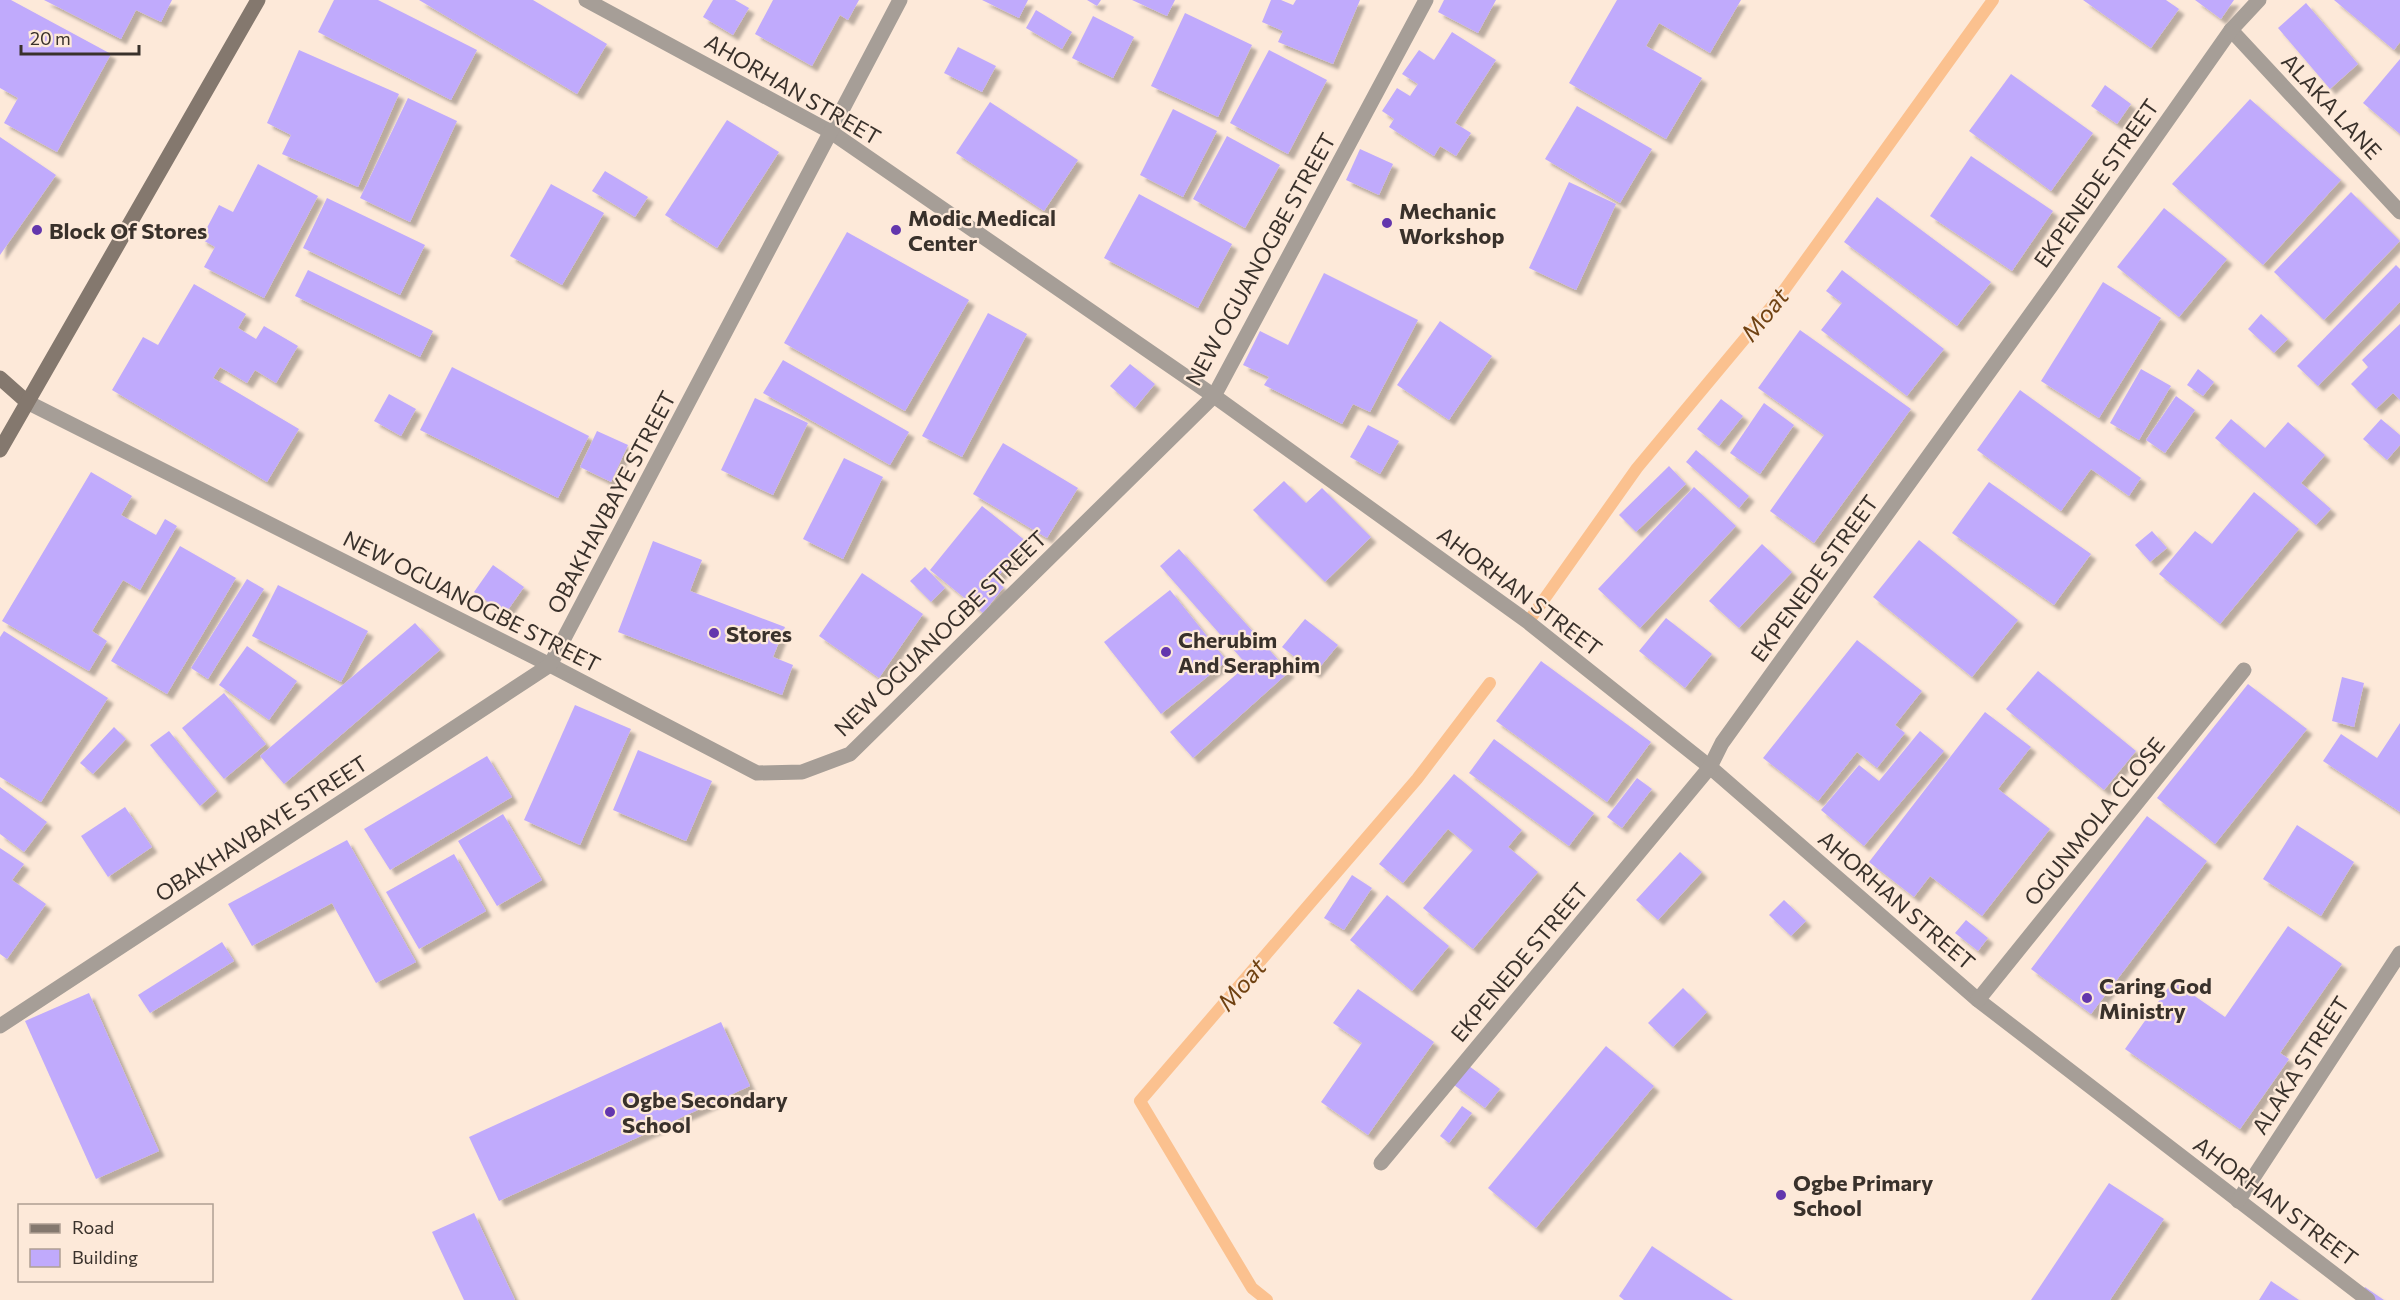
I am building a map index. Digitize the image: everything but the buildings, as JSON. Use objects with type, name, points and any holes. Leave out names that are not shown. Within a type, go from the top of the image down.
[{"type":"street","points":[[0,450],[258,0]]},
{"type":"street","name":"AHORHAN STREET","points":[[586,0],[831,132],[1214,396],[1528,622],[1710,767],[1978,1000],[2368,1300]]},
{"type":"street","name":"OBAKHAVBAYE STREET","points":[[0,1026],[550,665],[900,0]]},
{"type":"street","name":"NEW OGUANOGBE STREET","points":[[27,402],[550,665],[758,773],[802,772],[850,754],[1214,396],[1426,0]]},
{"type":"street","name":"EKPENEDE STREET","points":[[1381,1163],[1710,767],[1722,743],[2232,30],[2259,0]]},
{"type":"street","name":"ALAKA LANE","points":[[2232,30],[2400,212]]},
{"type":"street","points":[[0,378],[27,402]]},
{"type":"street","name":"OGUNMOLA CLOSE","points":[[1978,1000],[2244,670]]},
{"type":"street","name":"ALAKA STREET","points":[[2238,1201],[2400,953]]},
{"type":"waterway","name":"Moat","points":[[1528,622],[1637,468],[1777,300],[1993,0]]},
{"type":"waterway","name":"Moat","points":[[1267,1300],[1252,1288],[1140,1101],[1417,779],[1490,683]]},
{"type":"place","name":"Mechanic Workshop","points":[[1387,223]]},
{"type":"place","name":"Block Of Stores","points":[[37,230]]},
{"type":"place","name":"Modic Medical Center","points":[[896,230]]},
{"type":"place","name":"Stores","points":[[714,633]]},
{"type":"place","name":"Cherubim And Seraphim","points":[[1166,652]]},
{"type":"place","name":"Caring God Ministry","points":[[2087,998]]},
{"type":"place","name":"Ogbe Secondary School","points":[[610,1112]]},
{"type":"place","name":"Ogbe Primary School","points":[[1781,1195]]}]
